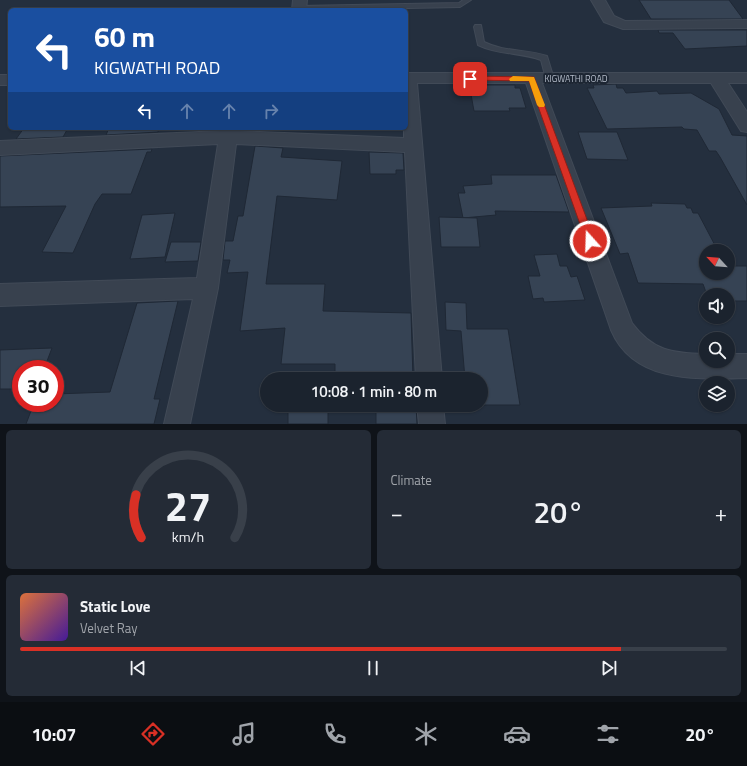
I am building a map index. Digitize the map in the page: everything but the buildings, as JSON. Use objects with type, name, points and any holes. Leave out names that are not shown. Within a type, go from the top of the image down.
[{"type":"street","points":[[598,0],[609,19],[623,25],[747,24]]},
{"type":"street","points":[[408,78],[428,372]]},
{"type":"street","name":"KIGWATHI ROAD","points":[[408,78],[747,78]]},
{"type":"street","points":[[716,78],[747,126]]},
{"type":"street","points":[[541,79],[623,330],[640,350],[659,361],[685,365],[747,366]]},
{"type":"street","points":[[0,148],[229,133],[412,145]]},
{"type":"street","points":[[177,424],[207,288],[229,133]]},
{"type":"street","points":[[0,295],[207,288]]},
{"type":"street","points":[[431,412],[432,424]]},
{"type":"lane","points":[[299,6],[460,5],[468,0]]},
{"type":"lane","points":[[478,27],[481,43],[495,50],[535,54],[544,58],[541,79]]},
{"type":"slow traffic","points":[[513,79],[532,79],[541,105]]},
{"type":"route","points":[[470,79],[532,79],[590,241]]}]
